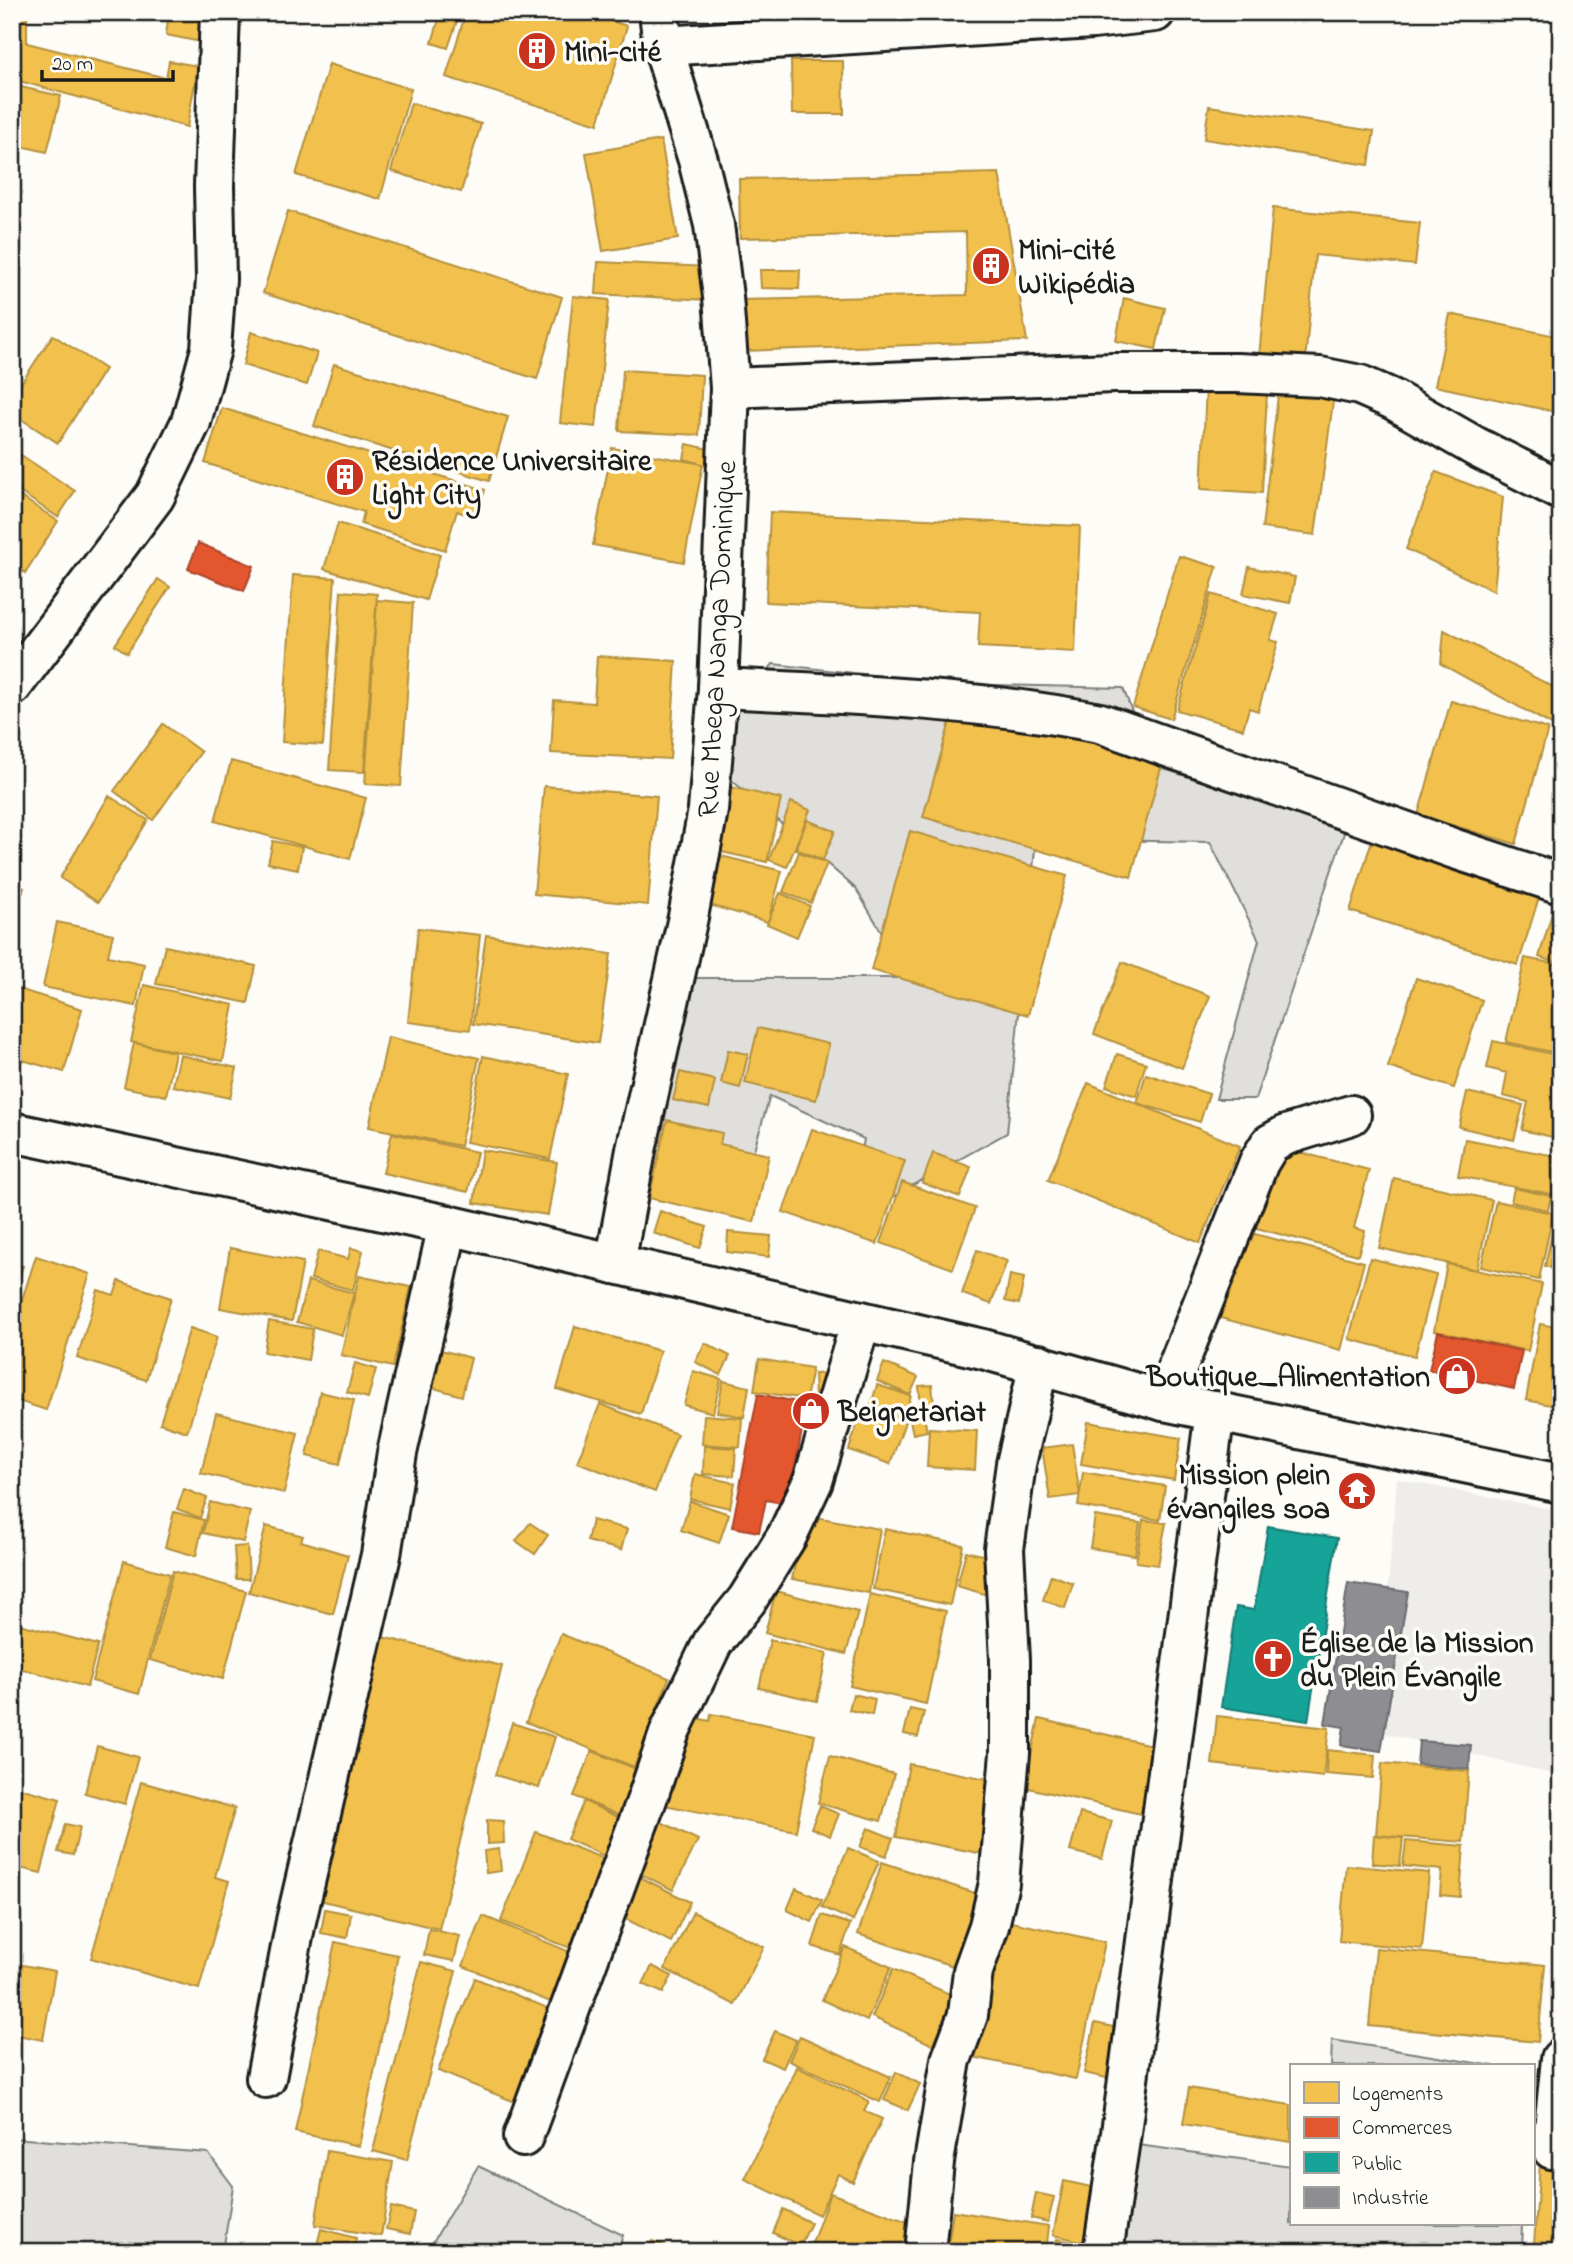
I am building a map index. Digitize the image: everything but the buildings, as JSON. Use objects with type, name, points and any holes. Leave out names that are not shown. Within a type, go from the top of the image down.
[{"type":"street","points":[[12,686],[155,496],[191,422],[211,349],[216,279],[214,186],[220,12]]},
{"type":"street","points":[[661,29],[1155,12]]},
{"type":"street","name":"Rue Mbega Nanga Dominique","points":[[615,1264],[636,1150],[688,917],[708,810],[718,688],[730,388],[714,225],[661,29]]},
{"type":"street","points":[[730,388],[1113,373],[1237,373],[1320,377],[1360,386],[1392,399],[1476,447],[1561,489]]},
{"type":"street","points":[[718,688],[894,697],[1042,712],[1100,723],[1561,884]]},
{"type":"street","points":[[1164,1401],[1259,1162],[1270,1144],[1286,1135],[1351,1115]]},
{"type":"street","points":[[12,1132],[448,1224],[1039,1364],[1164,1401],[1561,1483]]},
{"type":"street","points":[[266,2078],[296,1921],[381,1555],[397,1453],[448,1224]]},
{"type":"street","points":[[523,2137],[643,1812],[670,1731],[713,1642],[747,1600],[787,1536],[813,1481],[861,1321]]},
{"type":"street","points":[[925,2252],[934,2162],[951,2060],[968,2015],[973,1970],[989,1926],[999,1882],[1010,1753],[1010,1660],[1004,1549],[1016,1464],[1039,1364]]},
{"type":"street","points":[[1103,2252],[1121,2133],[1215,1411]]},
{"type":"street","points":[[1552,2149],[1561,2059]]},
{"type":"shaded area","points":[[773,664],[953,684],[1123,688],[1153,766],[1347,824],[1255,1099],[1216,1099],[1259,940],[1210,842],[1036,839],[1007,1133],[902,1191],[848,1229],[864,1139],[770,1096],[737,1206],[685,1203],[648,1108],[677,978],[909,978],[856,889],[720,770],[732,718]]},
{"type":"shaded area","points":[[1397,1479],[1561,1511],[1561,1776],[1376,1731]]},
{"type":"shaded area","points":[[1332,2040],[1482,2064],[1331,2064]]},
{"type":"shaded area","points":[[12,2138],[208,2153],[233,2186],[223,2252],[12,2252]]},
{"type":"shaded area","points":[[1116,2142],[1290,2166],[1290,2226],[1522,2226],[1521,2252],[1103,2252]]},
{"type":"shaded area","points":[[478,2166],[623,2235],[618,2252],[427,2252]]},
{"type":"place","name":"Mini-cité","points":[[537,51]]},
{"type":"place","name":"Mini-cité Wikipédia","points":[[991,266]]},
{"type":"place","name":"Résidence Universitaire Light City","points":[[345,477]]},
{"type":"place","name":"Boutique_Alimentation","points":[[1457,1376]]},
{"type":"place","name":"Beignetariat","points":[[811,1411]]},
{"type":"place","name":"Mission plein évangiles soa","points":[[1357,1491]]},
{"type":"place","name":"Église de la Mission du Plein Évangile","points":[[1273,1659]]}]
